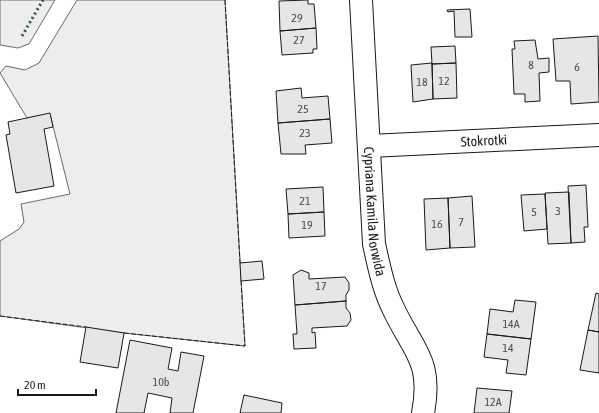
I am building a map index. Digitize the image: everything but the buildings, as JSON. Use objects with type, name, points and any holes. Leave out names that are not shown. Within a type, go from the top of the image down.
[{"type":"street","name":"Cypriana Kamila Norwida","points":[[361,0],[370,146],[374,244],[383,282],[393,309],[418,352],[427,378],[423,413]]},
{"type":"street","name":"Stokrotki","points":[[370,146],[599,135]]},
{"type":"shaded area","points":[[0,0],[55,0],[29,44],[18,48],[0,45]]},
{"type":"shaded area","points":[[77,0],[225,0],[245,346],[124,333],[0,316],[0,241],[19,229],[24,222],[21,204],[70,194],[50,114],[27,118],[0,73],[6,66],[25,70],[39,63]]},
{"type":"hedge","points":[[22,36],[43,0]]},
{"type":"fence","points":[[225,0],[240,263]]},
{"type":"fence","points":[[124,333],[245,346],[241,281]]},
{"type":"fence","points":[[0,316],[86,327]]}]
